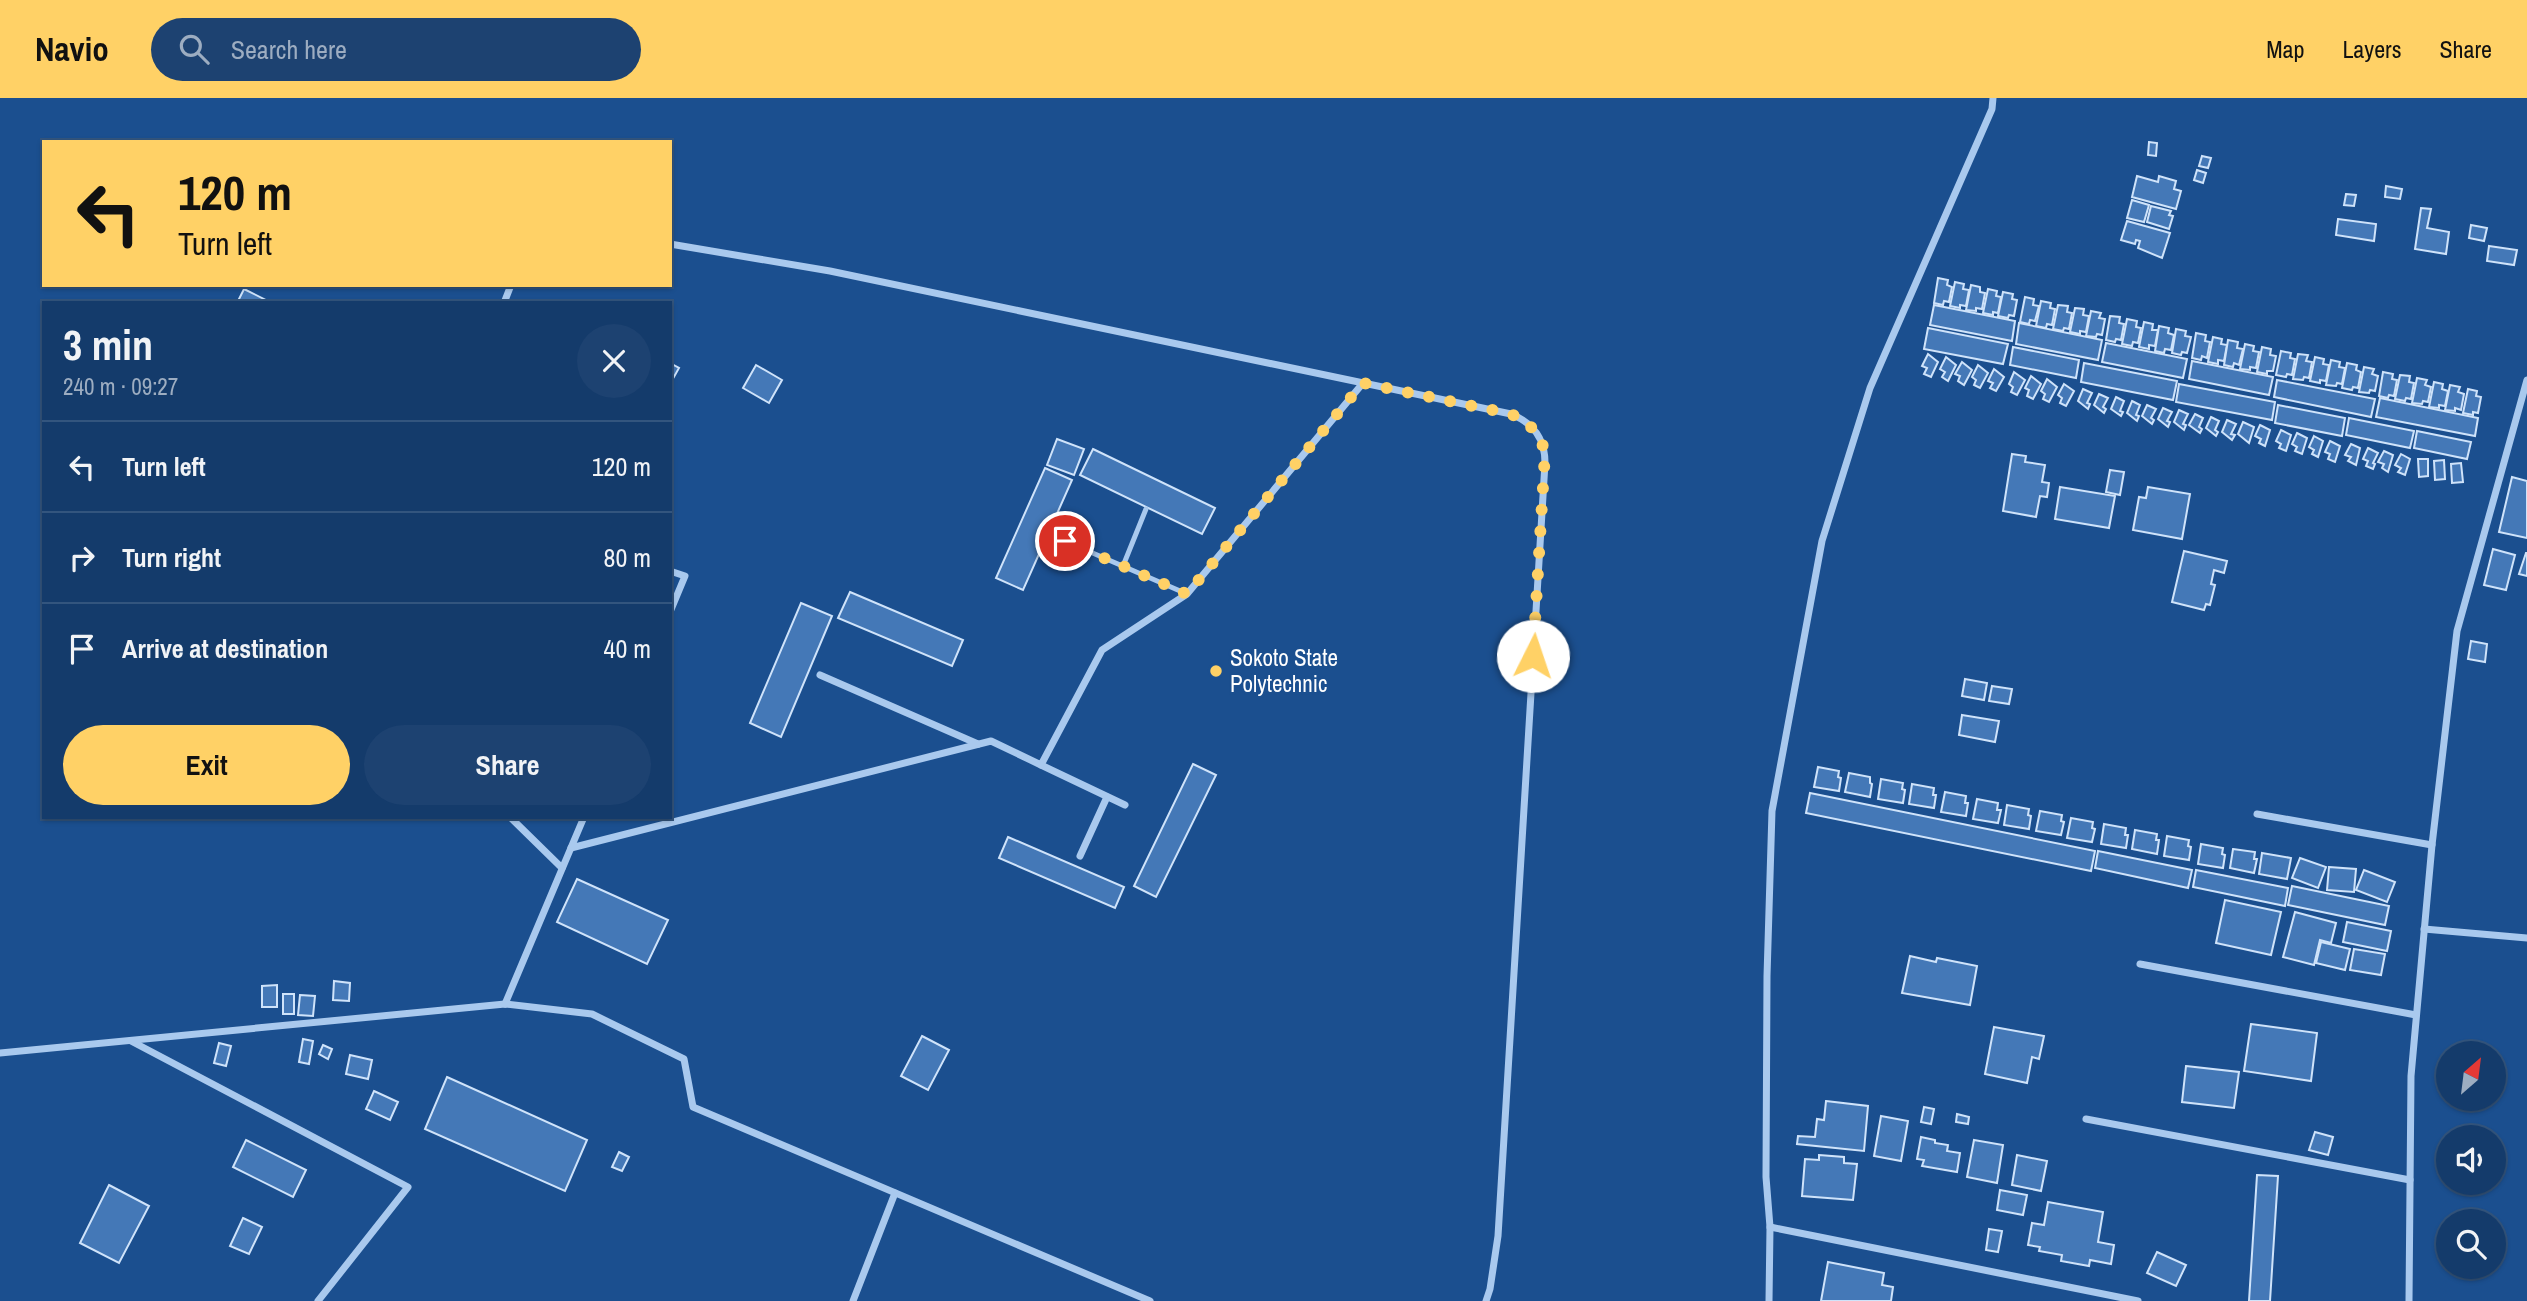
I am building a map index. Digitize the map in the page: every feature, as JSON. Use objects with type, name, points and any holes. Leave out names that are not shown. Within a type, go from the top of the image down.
[{"type":"street","points":[[1769,1301],[1770,1227],[1766,1177],[1772,811],[1822,541],[1871,388],[1992,109],[1993,98]]},
{"type":"street","points":[[672,244],[830,271],[1511,414],[1530,425],[1542,442],[1545,453],[1498,1236],[1486,1301]]},
{"type":"street","points":[[2409,1301],[2411,1076],[2432,845],[2457,631],[2527,380]]},
{"type":"street","points":[[1041,765],[1102,650],[1187,594],[1363,383]]},
{"type":"street","points":[[672,572],[685,576],[672,607]]},
{"type":"street","points":[[820,675],[979,744]]},
{"type":"street","points":[[570,848],[990,741],[1125,805]]},
{"type":"street","points":[[1080,856],[1108,797]]},
{"type":"street","points":[[2258,814],[2432,845]]},
{"type":"street","points":[[512,819],[562,868]]},
{"type":"street","points":[[505,1004],[583,819]]},
{"type":"street","points":[[2424,929],[2527,938]]},
{"type":"street","points":[[2140,964],[2416,1016]]},
{"type":"street","points":[[0,1054],[505,1004],[592,1014],[684,1059],[693,1107],[1150,1301]]},
{"type":"street","points":[[130,1041],[408,1187],[318,1301]]},
{"type":"street","points":[[2086,1119],[2410,1180]]},
{"type":"street","points":[[853,1301],[895,1193]]},
{"type":"street","points":[[1770,1227],[2138,1301]]},
{"type":"lane","points":[[1123,566],[1146,509]]},
{"type":"lane","points":[[1065,541],[1187,594]]},
{"type":"building","points":[[2149,142],[2157,143],[2156,156],[2148,155]]},
{"type":"building","points":[[2202,156],[2211,158],[2208,168],[2199,166]]},
{"type":"building","points":[[2197,170],[2206,173],[2203,183],[2194,180]]},
{"type":"building","points":[[2137,176],[2158,182],[2159,176],[2176,181],[2174,189],[2181,191],[2176,209],[2132,197]]},
{"type":"building","points":[[2386,186],[2402,189],[2400,199],[2385,197]]},
{"type":"building","points":[[2346,194],[2356,195],[2354,206],[2344,205]]},
{"type":"building","points":[[2132,200],[2149,205],[2144,222],[2127,218]]},
{"type":"building","points":[[2151,206],[2171,211],[2169,215],[2173,216],[2169,229],[2147,222]]},
{"type":"building","points":[[2421,208],[2431,209],[2427,228],[2449,232],[2446,254],[2415,249]]},
{"type":"building","points":[[2338,219],[2376,224],[2374,241],[2336,235]]},
{"type":"building","points":[[2127,221],[2170,233],[2162,258],[2138,248],[2140,241],[2136,240],[2135,244],[2121,240]]},
{"type":"building","points":[[2471,225],[2487,228],[2484,241],[2469,238]]},
{"type":"building","points":[[2489,246],[2517,250],[2514,265],[2487,261]]},
{"type":"building","points":[[1938,278],[1948,280],[1947,285],[1952,287],[1949,302],[1944,301],[1943,305],[1934,303]]},
{"type":"building","points":[[1955,282],[1964,284],[1963,289],[1969,290],[1966,306],[1960,305],[1960,308],[1950,306]]},
{"type":"building","points":[[1971,285],[1980,287],[1980,292],[1985,293],[1982,309],[1976,308],[1976,311],[1966,310]]},
{"type":"building","points":[[244,289],[268,301],[238,301]]},
{"type":"building","points":[[1988,289],[1997,291],[1996,296],[2001,297],[1998,313],[1993,312],[1993,315],[1983,313]]},
{"type":"building","points":[[2003,292],[2013,294],[2012,299],[2017,300],[2014,316],[2009,315],[2008,318],[1998,316]]},
{"type":"building","points":[[2025,297],[2034,299],[2033,305],[2039,306],[2035,321],[2030,320],[2029,324],[2020,322]]},
{"type":"building","points":[[2041,301],[2051,303],[2050,308],[2055,309],[2052,325],[2047,324],[2046,328],[2036,326]]},
{"type":"building","points":[[1934,305],[2015,321],[2012,341],[1930,325]]},
{"type":"building","points":[[2058,305],[2068,306],[2067,312],[2072,313],[2069,329],[2064,328],[2063,331],[2053,329]]},
{"type":"building","points":[[2075,308],[2084,309],[2083,315],[2089,316],[2086,332],[2080,331],[2080,334],[2070,332]]},
{"type":"building","points":[[2091,311],[2101,313],[2099,318],[2105,319],[2102,335],[2097,334],[2096,337],[2086,336]]},
{"type":"building","points":[[2110,316],[2120,317],[2119,323],[2124,324],[2121,340],[2116,339],[2115,342],[2106,340]]},
{"type":"building","points":[[2127,319],[2137,321],[2136,327],[2141,328],[2138,343],[2133,342],[2132,346],[2122,344]]},
{"type":"building","points":[[2144,322],[2153,324],[2152,330],[2158,330],[2155,346],[2149,345],[2149,349],[2139,347]]},
{"type":"building","points":[[2019,323],[2102,340],[2098,360],[2016,344]]},
{"type":"building","points":[[2159,326],[2169,328],[2168,333],[2174,335],[2171,350],[2165,349],[2164,353],[2155,351]]},
{"type":"building","points":[[1928,328],[2008,344],[2003,364],[1924,349]]},
{"type":"building","points":[[2176,329],[2186,331],[2185,336],[2191,337],[2187,353],[2182,352],[2181,355],[2172,353]]},
{"type":"building","points":[[2196,333],[2206,335],[2205,341],[2210,342],[2207,358],[2202,356],[2201,360],[2192,358]]},
{"type":"building","points":[[2213,337],[2222,339],[2221,344],[2227,345],[2224,361],[2218,360],[2218,364],[2208,362]]},
{"type":"building","points":[[2228,340],[2238,342],[2237,348],[2243,349],[2239,365],[2234,363],[2233,367],[2224,365]]},
{"type":"building","points":[[2106,343],[2187,359],[2183,378],[2102,362]]},
{"type":"building","points":[[2245,344],[2254,346],[2253,351],[2259,352],[2256,368],[2250,367],[2250,370],[2240,369]]},
{"type":"building","points":[[2013,347],[2079,360],[2076,378],[2010,365]]},
{"type":"building","points":[[2262,347],[2271,349],[2270,355],[2276,356],[2273,371],[2267,371],[2267,374],[2257,372]]},
{"type":"building","points":[[2281,351],[2291,353],[2290,358],[2295,359],[2292,375],[2287,374],[2286,377],[2276,375]]},
{"type":"building","points":[[1928,354],[1938,362],[1931,377],[1924,374],[1927,368],[1922,366]]},
{"type":"building","points":[[2298,354],[2308,355],[2306,361],[2312,362],[2309,378],[2304,377],[2303,380],[2293,379]]},
{"type":"building","points":[[1946,357],[1956,365],[1948,381],[1942,377],[1945,372],[1940,369]]},
{"type":"building","points":[[2315,357],[2324,359],[2323,364],[2329,365],[2326,381],[2320,380],[2320,383],[2310,381]]},
{"type":"building","points":[[2331,360],[2340,362],[2339,367],[2345,368],[2342,384],[2337,383],[2336,386],[2326,385]]},
{"type":"building","points":[[2192,361],[2273,377],[2269,395],[2189,379]]},
{"type":"building","points":[[1962,362],[1972,370],[1964,385],[1958,381],[1960,376],[1955,374]]},
{"type":"building","points":[[2084,363],[2177,381],[2173,400],[2081,382]]},
{"type":"building","points":[[2347,363],[2357,365],[2356,370],[2361,372],[2358,388],[2353,387],[2352,390],[2342,388]]},
{"type":"building","points":[[672,364],[679,368],[672,380]]},
{"type":"building","points":[[756,365],[782,380],[769,403],[743,388]]},
{"type":"building","points":[[1978,365],[1988,373],[1980,388],[1974,385],[1976,380],[1972,377]]},
{"type":"building","points":[[2364,367],[2374,369],[2372,374],[2378,376],[2375,391],[2370,390],[2369,393],[2359,392]]},
{"type":"building","points":[[1994,369],[2004,377],[1996,391],[1990,388],[1993,383],[1988,381]]},
{"type":"building","points":[[2014,372],[2025,380],[2017,395],[2011,392],[2013,387],[2009,384]]},
{"type":"building","points":[[2383,372],[2393,374],[2392,379],[2397,380],[2394,396],[2389,395],[2388,398],[2379,396]]},
{"type":"building","points":[[2400,375],[2410,376],[2409,382],[2414,383],[2411,399],[2406,398],[2405,401],[2395,399]]},
{"type":"building","points":[[2031,376],[2041,384],[2033,399],[2027,396],[2029,390],[2025,388]]},
{"type":"building","points":[[2417,378],[2427,380],[2425,385],[2431,387],[2428,402],[2423,401],[2422,404],[2412,403]]},
{"type":"building","points":[[2047,379],[2057,387],[2049,402],[2043,399],[2045,394],[2041,391]]},
{"type":"building","points":[[2277,380],[2375,399],[2371,417],[2274,397]]},
{"type":"building","points":[[2434,382],[2443,384],[2442,389],[2448,391],[2445,406],[2439,405],[2439,408],[2429,407]]},
{"type":"building","points":[[2064,384],[2074,391],[2066,406],[2060,403],[2062,398],[2058,395]]},
{"type":"building","points":[[2179,384],[2275,402],[2272,420],[2176,402]]},
{"type":"building","points":[[2450,385],[2460,387],[2458,392],[2464,394],[2461,410],[2445,410]]},
{"type":"building","points":[[2083,389],[2092,393],[2087,403],[2090,404],[2088,409],[2078,401]]},
{"type":"building","points":[[2468,389],[2477,391],[2476,396],[2481,397],[2478,413],[2473,412],[2473,415],[2463,413]]},
{"type":"building","points":[[2099,394],[2108,398],[2103,407],[2106,409],[2104,413],[2094,405]]},
{"type":"building","points":[[2116,397],[2124,401],[2121,416],[2111,409]]},
{"type":"building","points":[[2380,398],[2478,418],[2475,436],[2376,417]]},
{"type":"building","points":[[2132,401],[2140,405],[2137,421],[2127,413]]},
{"type":"building","points":[[2147,405],[2156,409],[2151,418],[2154,420],[2152,424],[2142,416]]},
{"type":"building","points":[[2278,405],[2345,418],[2342,436],[2275,423]]},
{"type":"building","points":[[2163,408],[2172,412],[2167,421],[2170,422],[2168,427],[2158,419]]},
{"type":"building","points":[[2179,410],[2188,414],[2183,424],[2186,425],[2184,430],[2174,422]]},
{"type":"building","points":[[2195,414],[2203,418],[2199,427],[2202,429],[2200,433],[2189,425]]},
{"type":"building","points":[[2211,417],[2219,421],[2215,430],[2218,432],[2216,436],[2206,428]]},
{"type":"building","points":[[2349,418],[2414,431],[2410,448],[2346,435]]},
{"type":"building","points":[[2227,420],[2236,424],[2231,434],[2235,435],[2232,440],[2222,432]]},
{"type":"building","points":[[2243,422],[2254,427],[2249,443],[2238,434]]},
{"type":"building","points":[[2260,425],[2270,430],[2265,446],[2259,443],[2261,439],[2255,436]]},
{"type":"building","points":[[2281,430],[2291,435],[2286,451],[2279,448],[2281,444],[2276,441]]},
{"type":"building","points":[[2417,431],[2471,442],[2467,459],[2414,448]]},
{"type":"building","points":[[2297,433],[2307,438],[2302,454],[2295,451],[2297,447],[2292,444]]},
{"type":"building","points":[[2314,436],[2323,441],[2318,457],[2312,454],[2314,450],[2309,447]]},
{"type":"building","points":[[1057,439],[1084,449],[1074,475],[1047,465]]},
{"type":"building","points":[[2330,441],[2340,446],[2335,462],[2328,459],[2330,454],[2325,452]]},
{"type":"building","points":[[2351,444],[2360,448],[2356,465],[2348,461],[2351,457],[2345,455]]},
{"type":"building","points":[[2368,448],[2378,453],[2373,469],[2366,466],[2368,461],[2363,459]]},
{"type":"building","points":[[1093,449],[1215,508],[1202,534],[1080,475]]},
{"type":"building","points":[[2384,451],[2393,455],[2388,472],[2382,468],[2384,464],[2378,462]]},
{"type":"building","points":[[2012,454],[2026,456],[2025,462],[2045,465],[2042,482],[2049,483],[2047,497],[2040,496],[2036,517],[2003,511]]},
{"type":"building","points":[[2401,454],[2410,459],[2405,475],[2398,472],[2401,468],[2395,465]]},
{"type":"building","points":[[2418,459],[2428,459],[2428,476],[2419,477]]},
{"type":"building","points":[[2444,460],[2445,479],[2435,480],[2434,461]]},
{"type":"building","points":[[2461,463],[2463,482],[2452,483],[2451,464]]},
{"type":"building","points":[[1045,468],[1072,480],[1023,590],[996,578]]},
{"type":"building","points":[[2110,470],[2124,472],[2120,495],[2106,492]]},
{"type":"building","points":[[2512,477],[2527,481],[2527,538],[2499,532]]},
{"type":"building","points":[[2060,487],[2115,496],[2109,528],[2055,519]]},
{"type":"building","points":[[2148,487],[2190,494],[2182,539],[2133,530],[2139,497],[2146,498]]},
{"type":"building","points":[[2493,549],[2515,555],[2506,590],[2484,585]]},
{"type":"building","points":[[2184,551],[2227,561],[2224,573],[2214,570],[2211,584],[2215,585],[2210,605],[2206,604],[2204,610],[2172,602]]},
{"type":"building","points":[[2527,553],[2527,576],[2519,574]]},
{"type":"building","points":[[850,592],[963,640],[952,666],[838,618]]},
{"type":"building","points":[[801,603],[832,616],[781,737],[750,723]]},
{"type":"building","points":[[2471,641],[2487,644],[2485,662],[2468,659]]},
{"type":"building","points":[[1965,679],[1987,683],[1984,700],[1962,696]]},
{"type":"building","points":[[1992,686],[2012,689],[2009,704],[1989,701]]},
{"type":"building","points":[[1962,715],[1999,721],[1995,742],[1959,735]]},
{"type":"building","points":[[1193,764],[1216,775],[1156,897],[1134,886]]},
{"type":"building","points":[[1818,767],[1839,771],[1839,791],[1814,787]]},
{"type":"building","points":[[1849,773],[1870,777],[1870,797],[1845,792]]},
{"type":"building","points":[[1881,779],[1903,783],[1903,803],[1878,799]]},
{"type":"building","points":[[1912,784],[1934,788],[1934,808],[1909,804]]},
{"type":"building","points":[[1945,792],[1966,796],[1966,816],[1941,812]]},
{"type":"building","points":[[1810,793],[2095,851],[2091,871],[1806,813]]},
{"type":"building","points":[[1977,799],[1998,803],[1997,810],[2001,810],[1998,823],[1973,819]]},
{"type":"building","points":[[2007,805],[2029,809],[2029,829],[2004,825]]},
{"type":"building","points":[[2040,811],[2062,815],[2061,821],[2064,822],[2061,835],[2036,831]]},
{"type":"building","points":[[2071,818],[2093,822],[2092,828],[2095,829],[2092,842],[2067,838]]},
{"type":"building","points":[[2104,824],[2126,828],[2126,848],[2101,844]]},
{"type":"building","points":[[2135,830],[2157,834],[2157,854],[2132,849]]},
{"type":"building","points":[[2167,836],[2189,840],[2189,860],[2164,856]]},
{"type":"building","points":[[1008,837],[1124,887],[1115,908],[999,858]]},
{"type":"building","points":[[2201,844],[2223,848],[2223,868],[2198,864]]},
{"type":"building","points":[[2233,849],[2255,852],[2254,859],[2257,859],[2254,873],[2230,868]]},
{"type":"building","points":[[2098,851],[2192,870],[2188,888],[2095,868]]},
{"type":"building","points":[[2262,853],[2291,858],[2287,879],[2259,874]]},
{"type":"building","points":[[2300,858],[2326,867],[2318,888],[2292,878]]},
{"type":"building","points":[[2329,867],[2356,869],[2354,892],[2327,890]]},
{"type":"building","points":[[2196,870],[2288,888],[2285,906],[2193,887]]},
{"type":"building","points":[[2364,870],[2395,882],[2387,902],[2356,890]]},
{"type":"building","points":[[577,879],[668,920],[647,964],[557,922]]},
{"type":"building","points":[[2292,886],[2389,906],[2385,925],[2288,905]]},
{"type":"building","points":[[2225,900],[2281,912],[2271,955],[2216,943]]},
{"type":"building","points":[[2295,912],[2336,923],[2331,943],[2320,940],[2314,965],[2283,957]]},
{"type":"building","points":[[2347,922],[2391,931],[2387,951],[2343,942]]},
{"type":"building","points":[[2321,942],[2350,949],[2345,970],[2316,963]]},
{"type":"building","points":[[2354,949],[2385,954],[2381,975],[2350,970]]},
{"type":"building","points":[[1910,956],[1977,966],[1970,1005],[1902,993]]},
{"type":"building","points":[[334,981],[350,983],[349,1001],[333,1000]]},
{"type":"building","points":[[277,985],[277,1007],[262,1007],[262,986]]},
{"type":"building","points":[[283,994],[294,994],[294,1014],[283,1014]]},
{"type":"building","points":[[300,995],[315,996],[313,1016],[298,1015]]},
{"type":"building","points":[[2251,1024],[2317,1033],[2311,1081],[2244,1071]]},
{"type":"building","points":[[1994,1027],[2044,1036],[2039,1059],[2032,1057],[2027,1083],[1985,1074]]},
{"type":"building","points":[[922,1036],[949,1050],[928,1090],[901,1076]]},
{"type":"building","points":[[303,1039],[313,1041],[309,1064],[299,1062]]},
{"type":"building","points":[[219,1043],[231,1046],[226,1066],[214,1063]]},
{"type":"building","points":[[323,1045],[332,1049],[328,1059],[319,1054]]},
{"type":"building","points":[[350,1055],[372,1060],[368,1079],[346,1074]]},
{"type":"building","points":[[2186,1066],[2239,1072],[2234,1108],[2182,1102]]},
{"type":"building","points":[[447,1077],[587,1140],[565,1191],[425,1129]]},
{"type":"building","points":[[374,1091],[398,1102],[390,1120],[366,1109]]},
{"type":"building","points":[[1826,1101],[1868,1106],[1864,1151],[1797,1144],[1798,1136],[1815,1137],[1817,1119],[1824,1120]]},
{"type":"building","points":[[1924,1107],[1934,1109],[1931,1124],[1921,1122]]},
{"type":"building","points":[[1957,1114],[1969,1117],[1968,1124],[1956,1122]]},
{"type":"building","points":[[1881,1116],[1908,1121],[1901,1161],[1874,1156]]},
{"type":"building","points":[[2315,1132],[2333,1137],[2328,1155],[2309,1150]]},
{"type":"building","points":[[1921,1137],[1948,1145],[1947,1151],[1960,1153],[1957,1172],[1922,1166],[1924,1160],[1917,1159]]},
{"type":"building","points":[[246,1140],[306,1170],[293,1197],[233,1167]]},
{"type":"building","points":[[1974,1140],[2003,1145],[1997,1183],[1967,1177]]},
{"type":"building","points":[[619,1152],[629,1157],[622,1171],[612,1167]]},
{"type":"building","points":[[1819,1155],[1844,1157],[1844,1163],[1857,1164],[1853,1200],[1802,1196],[1805,1159],[1819,1160]]},
{"type":"building","points":[[2017,1155],[2047,1161],[2041,1191],[2012,1185]]},
{"type":"building","points":[[2257,1175],[2278,1176],[2270,1301],[2249,1301]]},
{"type":"building","points":[[109,1185],[149,1206],[119,1263],[80,1243]]},
{"type":"building","points":[[2000,1190],[2027,1195],[2023,1215],[1997,1210]]},
{"type":"building","points":[[2048,1202],[2103,1212],[2098,1242],[2114,1245],[2111,1264],[2090,1260],[2089,1266],[2061,1261],[2062,1255],[2039,1251],[2040,1247],[2028,1245],[2032,1223],[2044,1225]]},
{"type":"building","points":[[243,1218],[262,1227],[249,1254],[230,1246]]},
{"type":"building","points":[[1989,1229],[2002,1231],[1998,1252],[1986,1250]]},
{"type":"building","points":[[2157,1252],[2186,1265],[2176,1286],[2147,1273]]},
{"type":"building","points":[[1828,1262],[1884,1273],[1882,1285],[1893,1287],[1891,1301],[1821,1301]]},
{"type":"place","name":"Sokoto State Polytechnic","points":[[1216,671]]},
{"type":"route","points":[[1065,541],[1187,594],[1363,383],[1511,414],[1521,418],[1537,433],[1545,453],[1533,656]]}]
